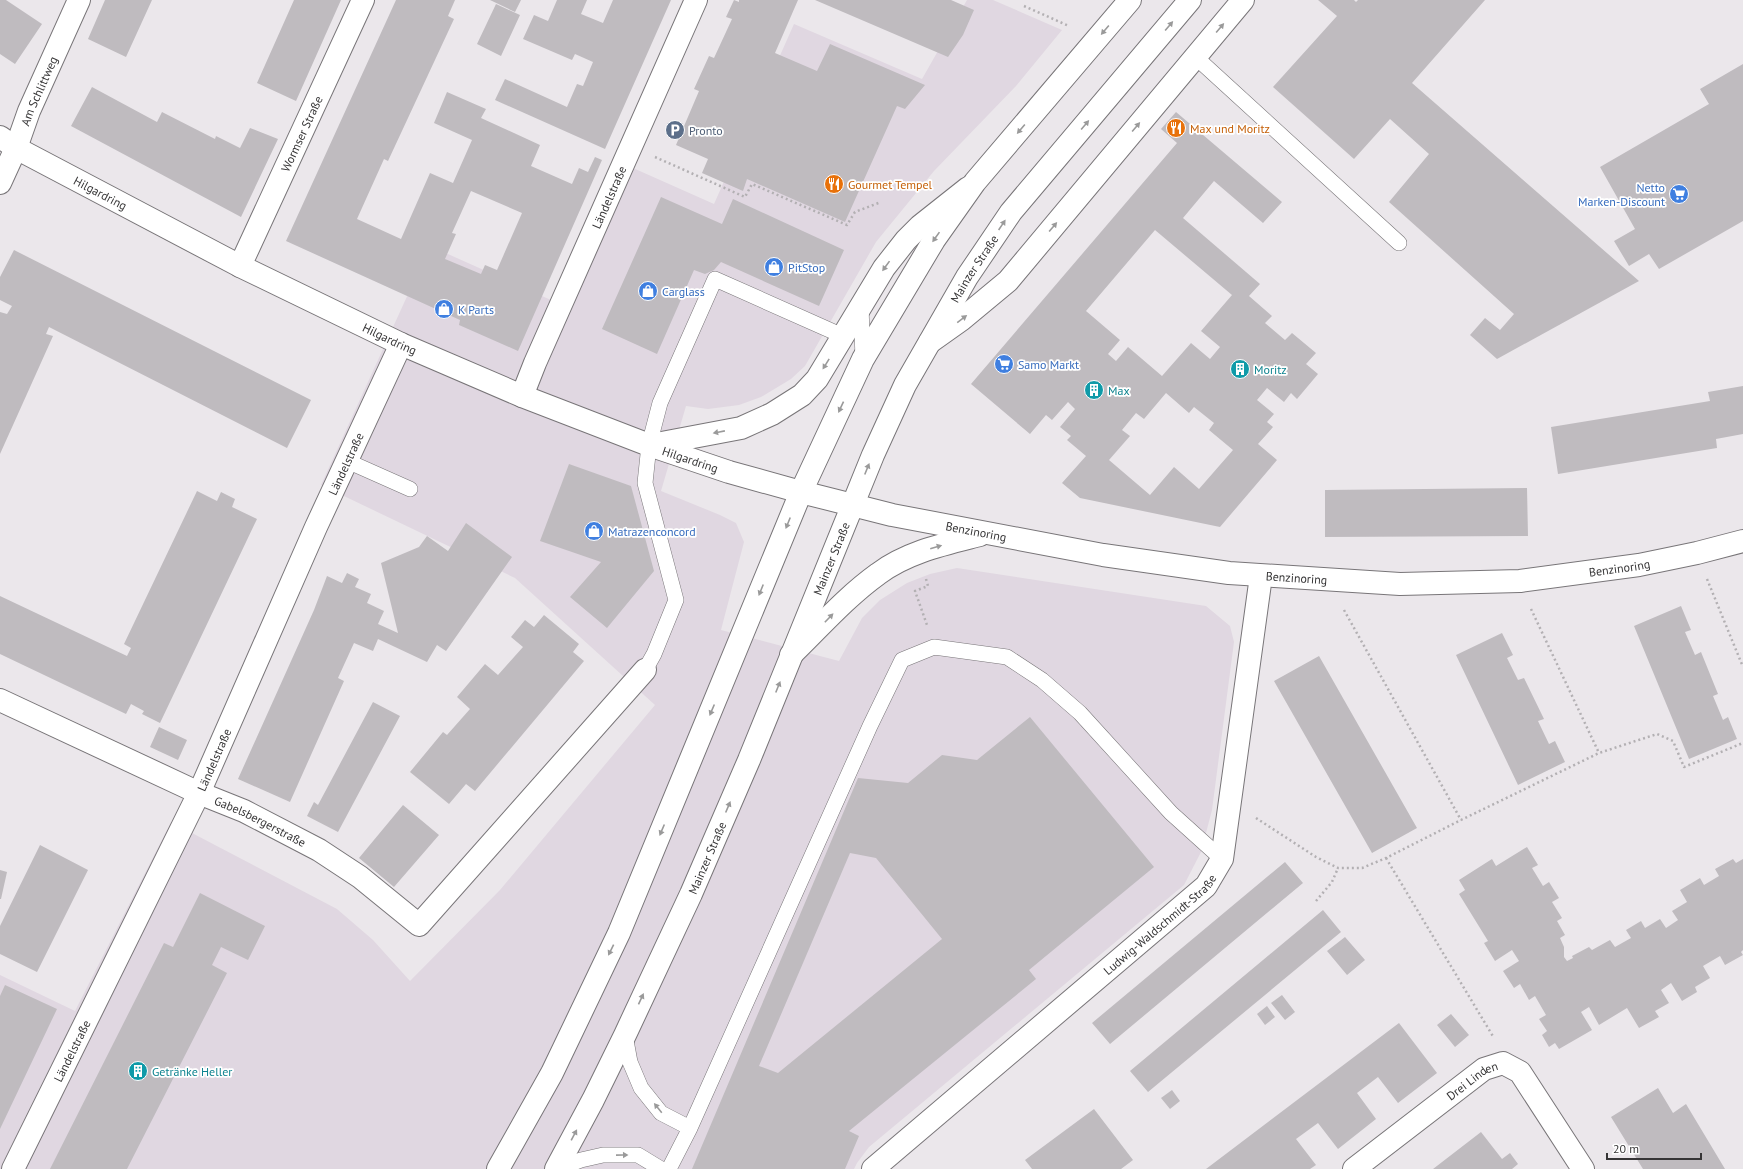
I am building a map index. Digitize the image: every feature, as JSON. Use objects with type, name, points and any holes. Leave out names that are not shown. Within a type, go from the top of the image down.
[{"type":"street","name":"Am Schlittweg","points":[[0,182],[8,142],[29,110],[79,0]]},
{"type":"street","name":"Wormser Straße","points":[[240,266],[363,0]]},
{"type":"street","name":"Ländelstraße","points":[[522,396],[535,363],[696,0]]},
{"type":"street","points":[[498,1169],[552,1073],[619,933],[801,492],[863,359],[934,240],[975,182],[1130,0]]},
{"type":"street","name":"Mainzer Straße","points":[[556,1169],[593,1100],[625,1035],[697,880],[749,760],[888,420],[930,342],[967,277],[1011,212],[1190,0]]},
{"type":"street","points":[[930,342],[961,320],[1008,281],[1243,0]]},
{"type":"street","name":"Hilgardring","points":[[8,142],[240,266],[401,344],[522,396],[649,445],[729,472],[853,505]]},
{"type":"street","points":[[649,445],[741,428],[772,414],[802,395],[817,379],[884,268],[906,240],[920,226],[975,182]]},
{"type":"street","name":"Ländelstraße","points":[[14,1169],[198,794],[313,534],[401,344]]},
{"type":"street","name":"Benzinoring","points":[[853,505],[918,521],[1103,555],[1261,576],[1400,584],[1520,581],[1639,565],[1697,553],[1743,541]]},
{"type":"street","points":[[791,655],[846,600],[879,573],[924,550],[984,533]]},
{"type":"street","name":"Ludwig-Waldschmidt-Straße","points":[[873,1169],[1206,886],[1222,859],[1261,576]]},
{"type":"street","name":"Gabelsbergerstraße","points":[[0,700],[198,794],[244,811],[319,850],[360,877],[419,925],[645,670]]},
{"type":"street","name":"Drei Linden","points":[[1354,1169],[1484,1069],[1504,1063],[1520,1072],[1583,1169]]},
{"type":"lane","points":[[1194,58],[1201,62],[1399,243]]},
{"type":"lane","points":[[645,670],[654,654],[676,600],[645,483],[649,445],[660,403],[715,279],[842,336]]},
{"type":"lane","points":[[861,307],[863,359]]},
{"type":"lane","points":[[347,461],[410,489]]},
{"type":"lane","points":[[669,1169],[690,1128],[863,741],[902,660],[934,647],[1007,657],[1042,680],[1080,713],[1172,813],[1222,859]]},
{"type":"lane","points":[[625,1035],[630,1062],[641,1088],[661,1113],[690,1128]]},
{"type":"lane","points":[[556,1169],[581,1160],[604,1155],[638,1155],[661,1169]]},
{"type":"path","points":[[1024,6],[1069,26]]},
{"type":"path","points":[[653,156],[745,197],[752,184],[848,225],[855,212],[881,202]]},
{"type":"path","points":[[925,575],[928,586],[915,591],[934,647]]},
{"type":"path","points":[[1707,579],[1743,667]]},
{"type":"path","points":[[1531,609],[1600,753]]},
{"type":"path","points":[[1344,610],[1461,820]]},
{"type":"path","points":[[1251,814],[1316,856],[1338,868],[1362,868],[1386,858],[1600,753],[1657,734],[1673,741],[1684,767],[1743,743]]},
{"type":"path","points":[[1386,858],[1498,1044],[1504,1063]]},
{"type":"path","points":[[1316,901],[1332,882],[1338,868]]},
{"type":"shaded area","points":[[967,0],[993,0],[1062,30],[1016,86],[934,171],[876,242],[805,366],[791,379],[761,397],[739,405],[708,409],[686,406],[661,491],[736,523],[744,542],[721,630],[839,661],[862,618],[880,600],[907,583],[930,574],[957,568],[1206,606],[1230,626],[1234,642],[1212,810],[1201,852],[1184,885],[869,1147],[854,1169],[0,1169],[0,975],[75,1011],[171,822],[337,909],[373,940],[410,981],[500,890],[655,705],[515,578],[321,485],[430,246],[571,309],[633,168],[714,204],[794,24],[922,79]]},
{"type":"building","points":[[0,0],[6,0],[42,24],[15,64],[0,54]]},
{"type":"building","points":[[105,0],[152,0],[126,57],[88,39]]},
{"type":"building","points":[[294,0],[341,0],[296,101],[257,83]]},
{"type":"building","points":[[396,0],[455,0],[448,16],[454,19],[388,161],[384,159],[357,219],[401,239],[430,173],[453,183],[472,140],[434,123],[447,92],[486,109],[481,118],[540,145],[531,166],[572,184],[579,168],[588,172],[595,157],[602,160],[518,351],[459,325],[460,320],[286,241]],"holes":[[[471,191],[522,213],[497,270],[485,265],[481,274],[445,259],[456,234],[452,233]]]},
{"type":"building","points":[[490,0],[521,0],[515,12]]},
{"type":"building","points":[[557,0],[587,0],[581,14],[603,23],[613,0],[671,0],[605,149],[495,100],[505,79],[567,107],[577,84],[583,86],[593,62],[575,54],[572,60],[523,39],[534,15],[548,21]]},
{"type":"building","points":[[734,0],[739,2],[739,0],[798,0],[775,53],[817,71],[830,44],[925,85],[905,109],[897,106],[845,222],[747,179],[743,191],[702,173],[708,159],[676,145],[699,91],[694,89],[709,56],[714,58],[732,19],[726,17]]},
{"type":"building","points":[[815,0],[951,0],[974,10],[963,35],[948,57]]},
{"type":"building","points":[[1318,0],[1354,0],[1356,2],[1358,0],[1485,0],[1412,83],[1639,281],[1497,359],[1470,335],[1485,318],[1500,330],[1514,314],[1389,202],[1429,154],[1390,119],[1354,159],[1273,87],[1337,16]]},
{"type":"building","points":[[496,4],[520,15],[501,56],[477,44]]},
{"type":"building","name":"Netto Marken-Discount","points":[[1743,64],[1743,221],[1659,269],[1649,254],[1629,266],[1614,241],[1635,229],[1600,167],[1709,104],[1700,89]]},
{"type":"building","points":[[92,87],[157,122],[162,112],[215,139],[216,136],[240,148],[250,128],[278,139],[241,217],[71,126]]},
{"type":"building","points":[[1176,112],[1282,202],[1263,223],[1214,181],[1183,218],[1260,284],[1249,296],[1272,316],[1265,323],[1285,340],[1292,333],[1316,353],[1306,364],[1318,374],[1297,399],[1291,393],[1284,402],[1267,388],[1257,400],[1274,414],[1267,422],[1273,427],[1258,444],[1277,460],[1220,527],[1080,498],[1062,483],[1086,456],[1067,440],[1071,436],[1060,427],[1075,409],[1068,402],[1052,420],[1046,415],[1030,434],[971,384],[1177,143],[1161,129]],"holes":[[[1155,230],[1232,295],[1201,331],[1220,347],[1210,359],[1191,343],[1162,376],[1128,347],[1116,361],[1108,354],[1120,340],[1086,311]],[[1166,393],[1189,413],[1194,407],[1214,423],[1209,430],[1233,450],[1199,489],[1174,467],[1150,495],[1109,460],[1130,436],[1122,430],[1136,413],[1144,419]]]},
{"type":"building","points":[[661,197],[722,224],[733,199],[844,250],[819,306],[721,262],[714,270],[705,274],[694,270],[657,354],[602,329]]},
{"type":"building","points":[[14,250],[311,400],[287,448],[49,327],[46,334],[53,336],[0,454],[0,312],[7,314],[12,306],[0,300],[0,277]]},
{"type":"building","points":[[1743,386],[1743,434],[1716,439],[1717,448],[1558,474],[1551,427],[1710,401],[1708,392]]},
{"type":"building","points":[[569,464],[631,486],[654,571],[607,628],[570,597],[601,562],[540,541]]},
{"type":"building","points":[[1527,488],[1528,536],[1325,537],[1325,490]]},
{"type":"building","points":[[197,491],[217,501],[221,492],[235,499],[232,507],[257,519],[160,723],[142,714],[144,711],[131,704],[126,714],[0,654],[0,596],[127,656],[131,648],[124,644]]},
{"type":"building","points":[[466,523],[512,557],[446,651],[437,645],[427,662],[378,639],[373,651],[354,643],[338,678],[344,681],[290,802],[238,779],[314,610],[327,576],[342,583],[347,573],[359,579],[355,587],[371,594],[367,603],[384,611],[378,624],[398,633],[381,563],[419,547],[427,536],[448,551]]},
{"type":"building","points":[[1681,606],[1691,630],[1685,632],[1695,655],[1701,652],[1718,694],[1713,696],[1723,720],[1728,717],[1737,739],[1689,759],[1634,626]]},
{"type":"building","points":[[544,615],[579,644],[573,652],[584,661],[475,791],[466,784],[449,804],[410,772],[443,732],[447,735],[470,709],[457,697],[485,664],[498,675],[523,647],[511,637],[525,620],[534,627]]},
{"type":"building","points":[[1502,633],[1513,655],[1507,658],[1518,680],[1524,678],[1544,719],[1538,721],[1549,744],[1555,741],[1565,762],[1518,785],[1456,655]]},
{"type":"building","points":[[1319,656],[1417,828],[1372,853],[1274,681]]},
{"type":"building","points":[[373,702],[400,716],[338,832],[307,816],[314,802],[318,805]]},
{"type":"building","points":[[1030,717],[1154,867],[1029,970],[1036,979],[849,1131],[859,1136],[845,1169],[692,1169],[858,778],[908,783],[942,755],[977,760]],"holes":[[[850,853],[876,858],[942,939],[778,1073],[759,1066]]]},
{"type":"building","points":[[159,727],[187,740],[178,760],[150,747]]},
{"type":"building","points":[[403,805],[439,835],[394,887],[359,858]]},
{"type":"building","points":[[40,845],[88,870],[37,972],[0,954],[0,926]]},
{"type":"building","points":[[1527,847],[1538,865],[1532,868],[1543,886],[1549,882],[1559,898],[1552,902],[1562,918],[1557,921],[1565,935],[1560,938],[1564,947],[1564,957],[1567,961],[1573,958],[1572,956],[1589,947],[1592,950],[1610,940],[1615,947],[1631,938],[1626,930],[1641,921],[1645,928],[1660,919],[1666,928],[1678,920],[1672,911],[1687,902],[1680,890],[1700,878],[1704,885],[1719,876],[1715,869],[1733,859],[1736,863],[1743,859],[1743,950],[1741,952],[1743,955],[1725,965],[1720,956],[1703,966],[1710,978],[1695,987],[1697,992],[1682,1001],[1671,983],[1661,990],[1669,1003],[1655,1011],[1659,1017],[1639,1028],[1627,1008],[1599,1025],[1589,1007],[1581,1012],[1592,1030],[1559,1049],[1555,1043],[1549,1047],[1542,1035],[1547,1031],[1539,1019],[1546,1015],[1535,996],[1529,1000],[1520,984],[1514,988],[1503,971],[1519,961],[1512,950],[1495,961],[1484,943],[1488,941],[1459,894],[1465,890],[1459,880],[1492,859],[1496,866]]},
{"type":"building","points":[[1285,862],[1303,883],[1110,1044],[1092,1023]]},
{"type":"building","points":[[0,870],[7,872],[1,899],[0,899]]},
{"type":"building","name":"Getränke Heller","points":[[200,893],[265,926],[248,960],[221,947],[212,965],[227,973],[127,1169],[50,1169],[164,943],[173,947]]},
{"type":"building","points":[[1323,910],[1341,932],[1148,1092],[1130,1071]]},
{"type":"building","points":[[1345,937],[1365,960],[1347,975],[1327,951]]},
{"type":"building","points":[[5,985],[57,1009],[0,1129],[0,996]]},
{"type":"building","points":[[1282,995],[1295,1012],[1285,1020],[1271,1003]]},
{"type":"building","points":[[1267,1006],[1275,1017],[1265,1025],[1257,1014]]},
{"type":"building","points":[[1451,1014],[1469,1035],[1455,1047],[1437,1025]]},
{"type":"building","points":[[1399,1023],[1437,1073],[1398,1103],[1378,1077],[1357,1093],[1376,1119],[1338,1149],[1318,1123],[1296,1139],[1316,1165],[1310,1169],[1206,1169]]},
{"type":"building","points":[[1658,1088],[1673,1113],[1686,1104],[1725,1169],[1643,1169],[1611,1117]]},
{"type":"building","points":[[1172,1090],[1180,1101],[1170,1109],[1161,1098]]},
{"type":"building","points":[[1094,1109],[1133,1160],[1121,1169],[1032,1169],[1025,1160]]},
{"type":"building","points":[[1481,1132],[1502,1159],[1510,1153],[1518,1164],[1512,1169],[1433,1169]]},
{"type":"place","name":"Max und Moritz","points":[[1176,128]]},
{"type":"place","name":"Pronto","points":[[675,130]]},
{"type":"place","name":"Gourmet Tempel","points":[[834,184]]},
{"type":"place","name":"Netto Marken-Discount","points":[[1679,194]]},
{"type":"place","name":"PitStop","points":[[774,267]]},
{"type":"place","name":"Carglass","points":[[648,291]]},
{"type":"place","name":"K Parts","points":[[444,309]]},
{"type":"place","name":"Samo Markt","points":[[1004,364]]},
{"type":"place","name":"Moritz","points":[[1240,369]]},
{"type":"place","name":"Max","points":[[1094,390]]},
{"type":"place","name":"Matrazenconcord","points":[[594,531]]},
{"type":"place","name":"Getränke Heller","points":[[138,1071]]}]
